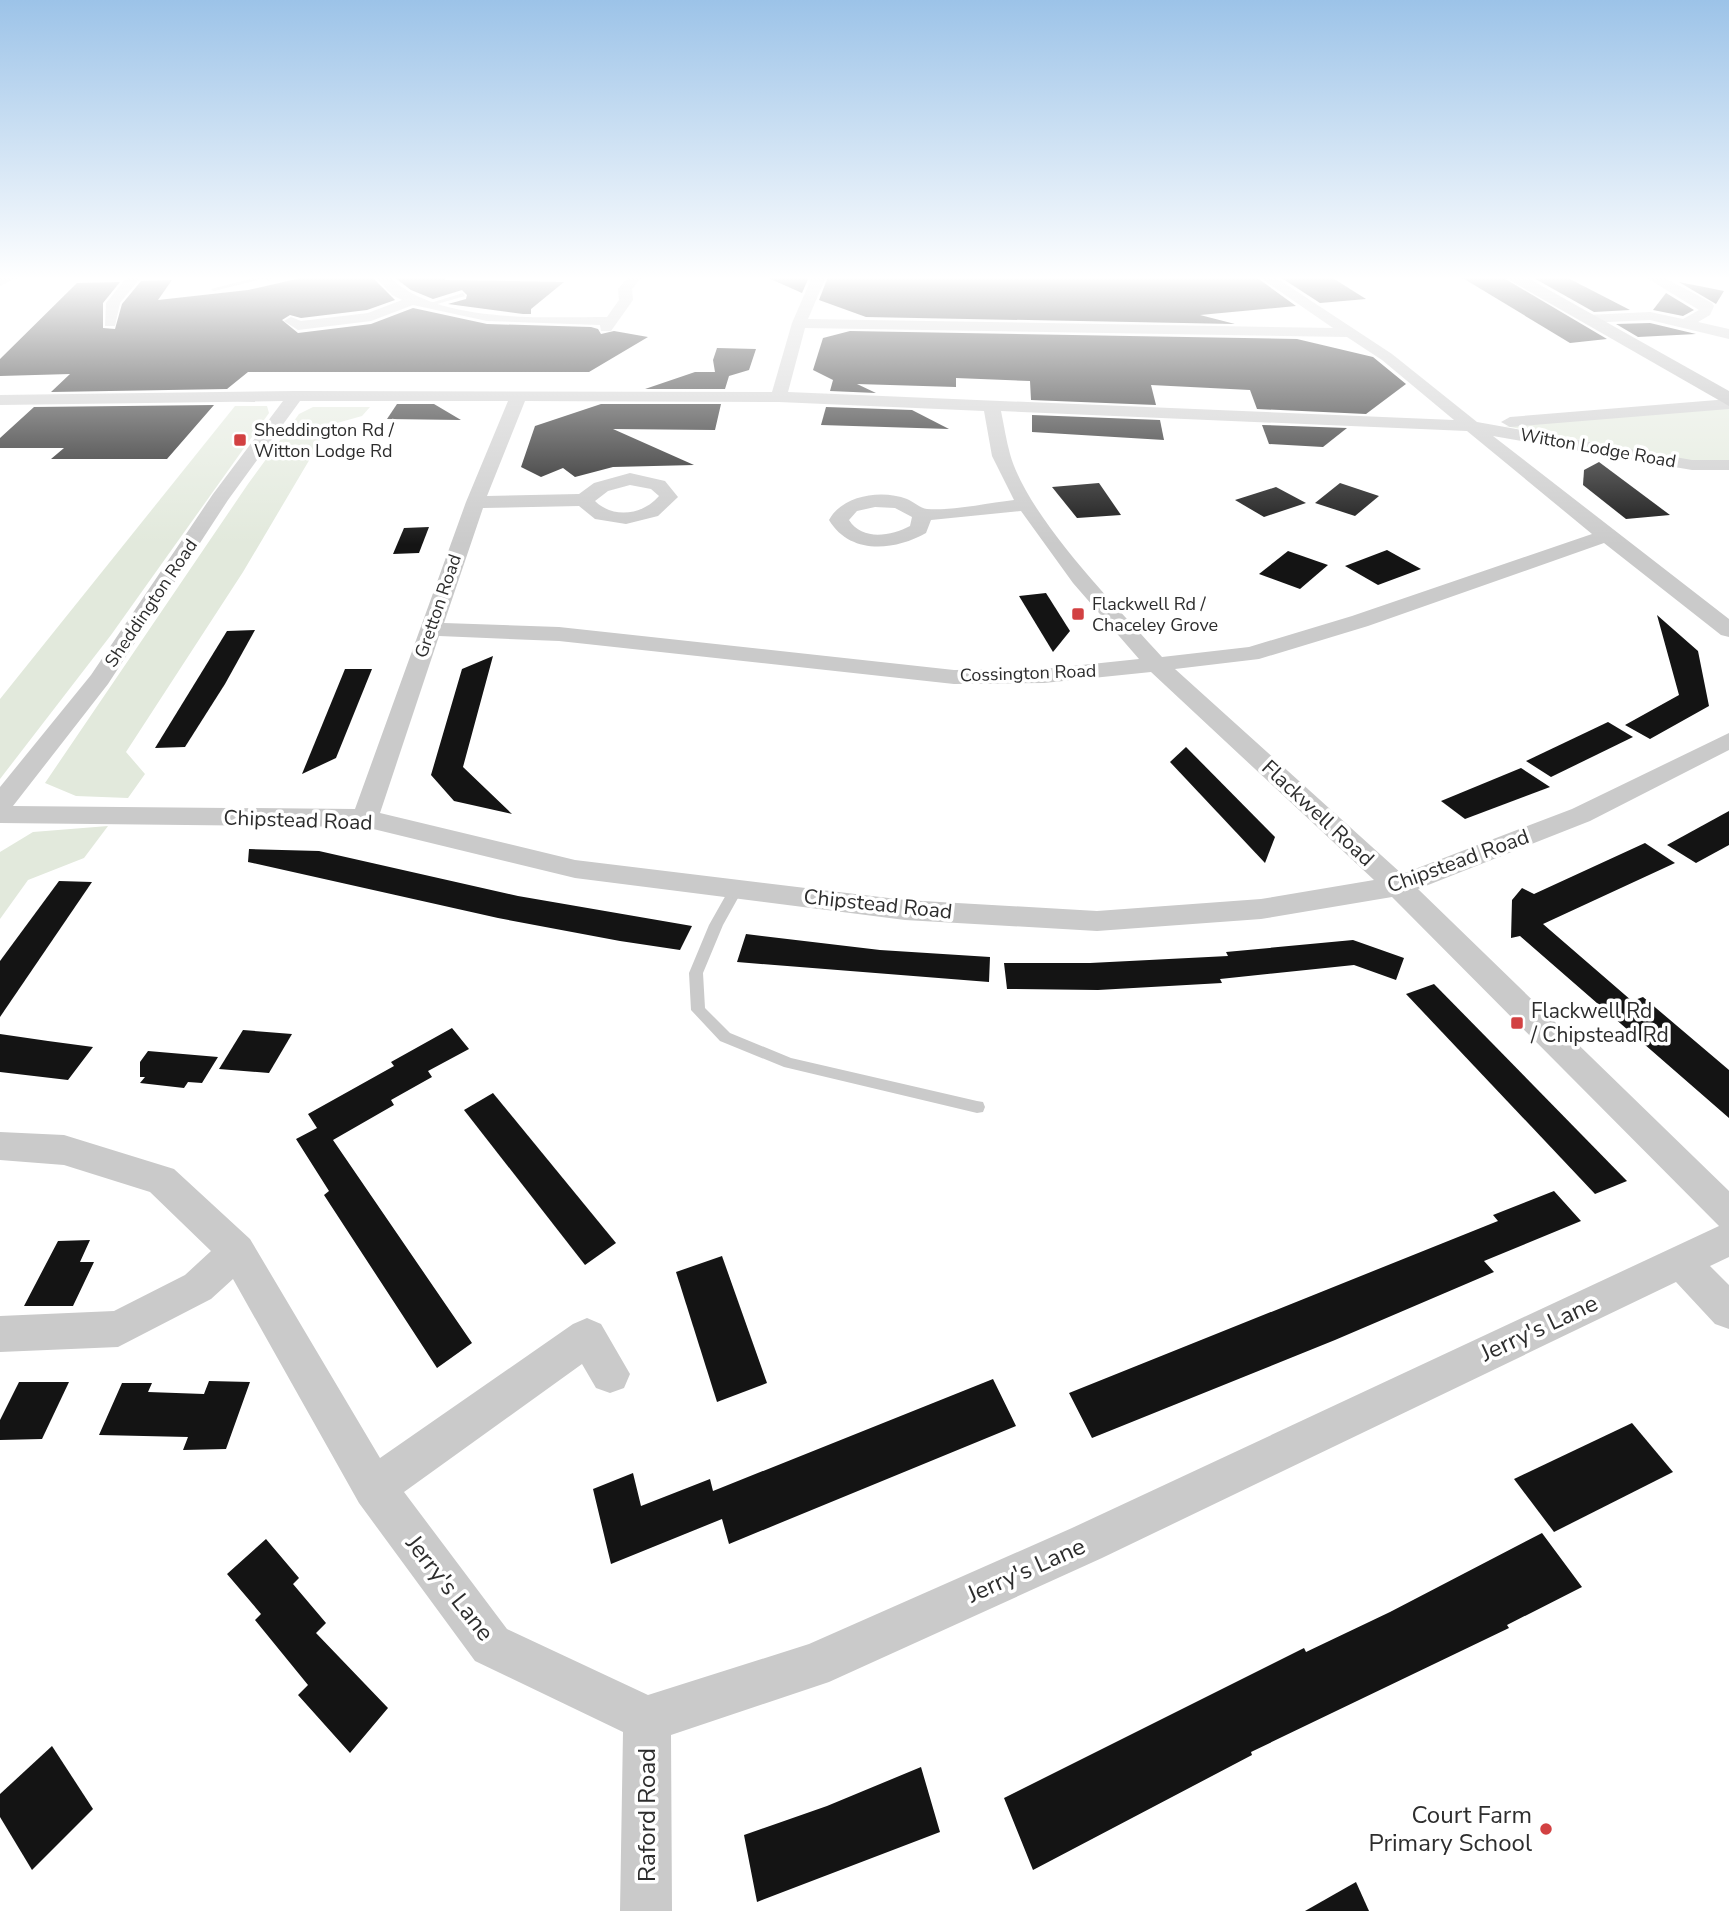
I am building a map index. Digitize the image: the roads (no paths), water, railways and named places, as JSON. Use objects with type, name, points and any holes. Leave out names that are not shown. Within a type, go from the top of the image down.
[{"type":"street","points":[[779,397],[787,366]]},
{"type":"street","points":[[1398,366],[1468,426],[1729,630]]},
{"type":"street","points":[[1672,366],[1725,396]]},
{"type":"street","name":"Witton Lodge Road","points":[[0,400],[295,396],[779,397],[1468,426],[1692,465],[1729,465]]},
{"type":"street","name":"Sheddington Road","points":[[0,804],[100,679],[220,498],[295,396]]},
{"type":"street","name":"Gretton Road","points":[[365,818],[475,502],[519,396]]},
{"type":"street","name":"Witton Lodge Road","points":[[1468,426],[1725,396]]},
{"type":"street","name":"Flackwell Road","points":[[992,406],[1001,456],[1027,505],[1080,579],[1158,666],[1398,886],[1729,1214]]},
{"type":"street","points":[[475,502],[584,500]]},
{"type":"street","points":[[922,515],[1027,505]]},
{"type":"street","name":"Cossington Road","points":[[429,629],[559,634],[954,677],[1044,676],[1158,666],[1251,654],[1360,621],[1608,535]]},
{"type":"street","name":"Chipstead Road","points":[[0,814],[365,818],[575,869],[905,910],[1097,921],[1261,909],[1398,886],[1581,815],[1729,740]]},
{"type":"street","name":"Jerry's Lane","points":[[0,1146],[64,1150],[162,1180],[237,1251],[374,1488],[491,1645],[647,1719],[813,1666],[1087,1543],[1729,1239]]},
{"type":"street","points":[[0,1334],[118,1329],[198,1287],[237,1251]]},
{"type":"street","points":[[1681,1261],[1729,1311]]},
{"type":"street","points":[[374,1488],[587,1337],[610,1374]]},
{"type":"street","name":"Raford Road","points":[[646,1911],[647,1719]]},
{"type":"lane","points":[[736,889],[716,925],[696,973],[698,1010],[725,1038],[789,1063],[977,1107]]},
{"type":"place","name":"Sheddington Rd / Witton Lodge Rd","points":[[240,440]]},
{"type":"place","name":"Flackwell Rd / Chaceley Grove","points":[[1078,614]]},
{"type":"place","name":"Flackwell Rd / Chipstead Rd","points":[[1517,1023]]},
{"type":"place","name":"Court Farm Primary School","points":[[1546,1829]]}]
